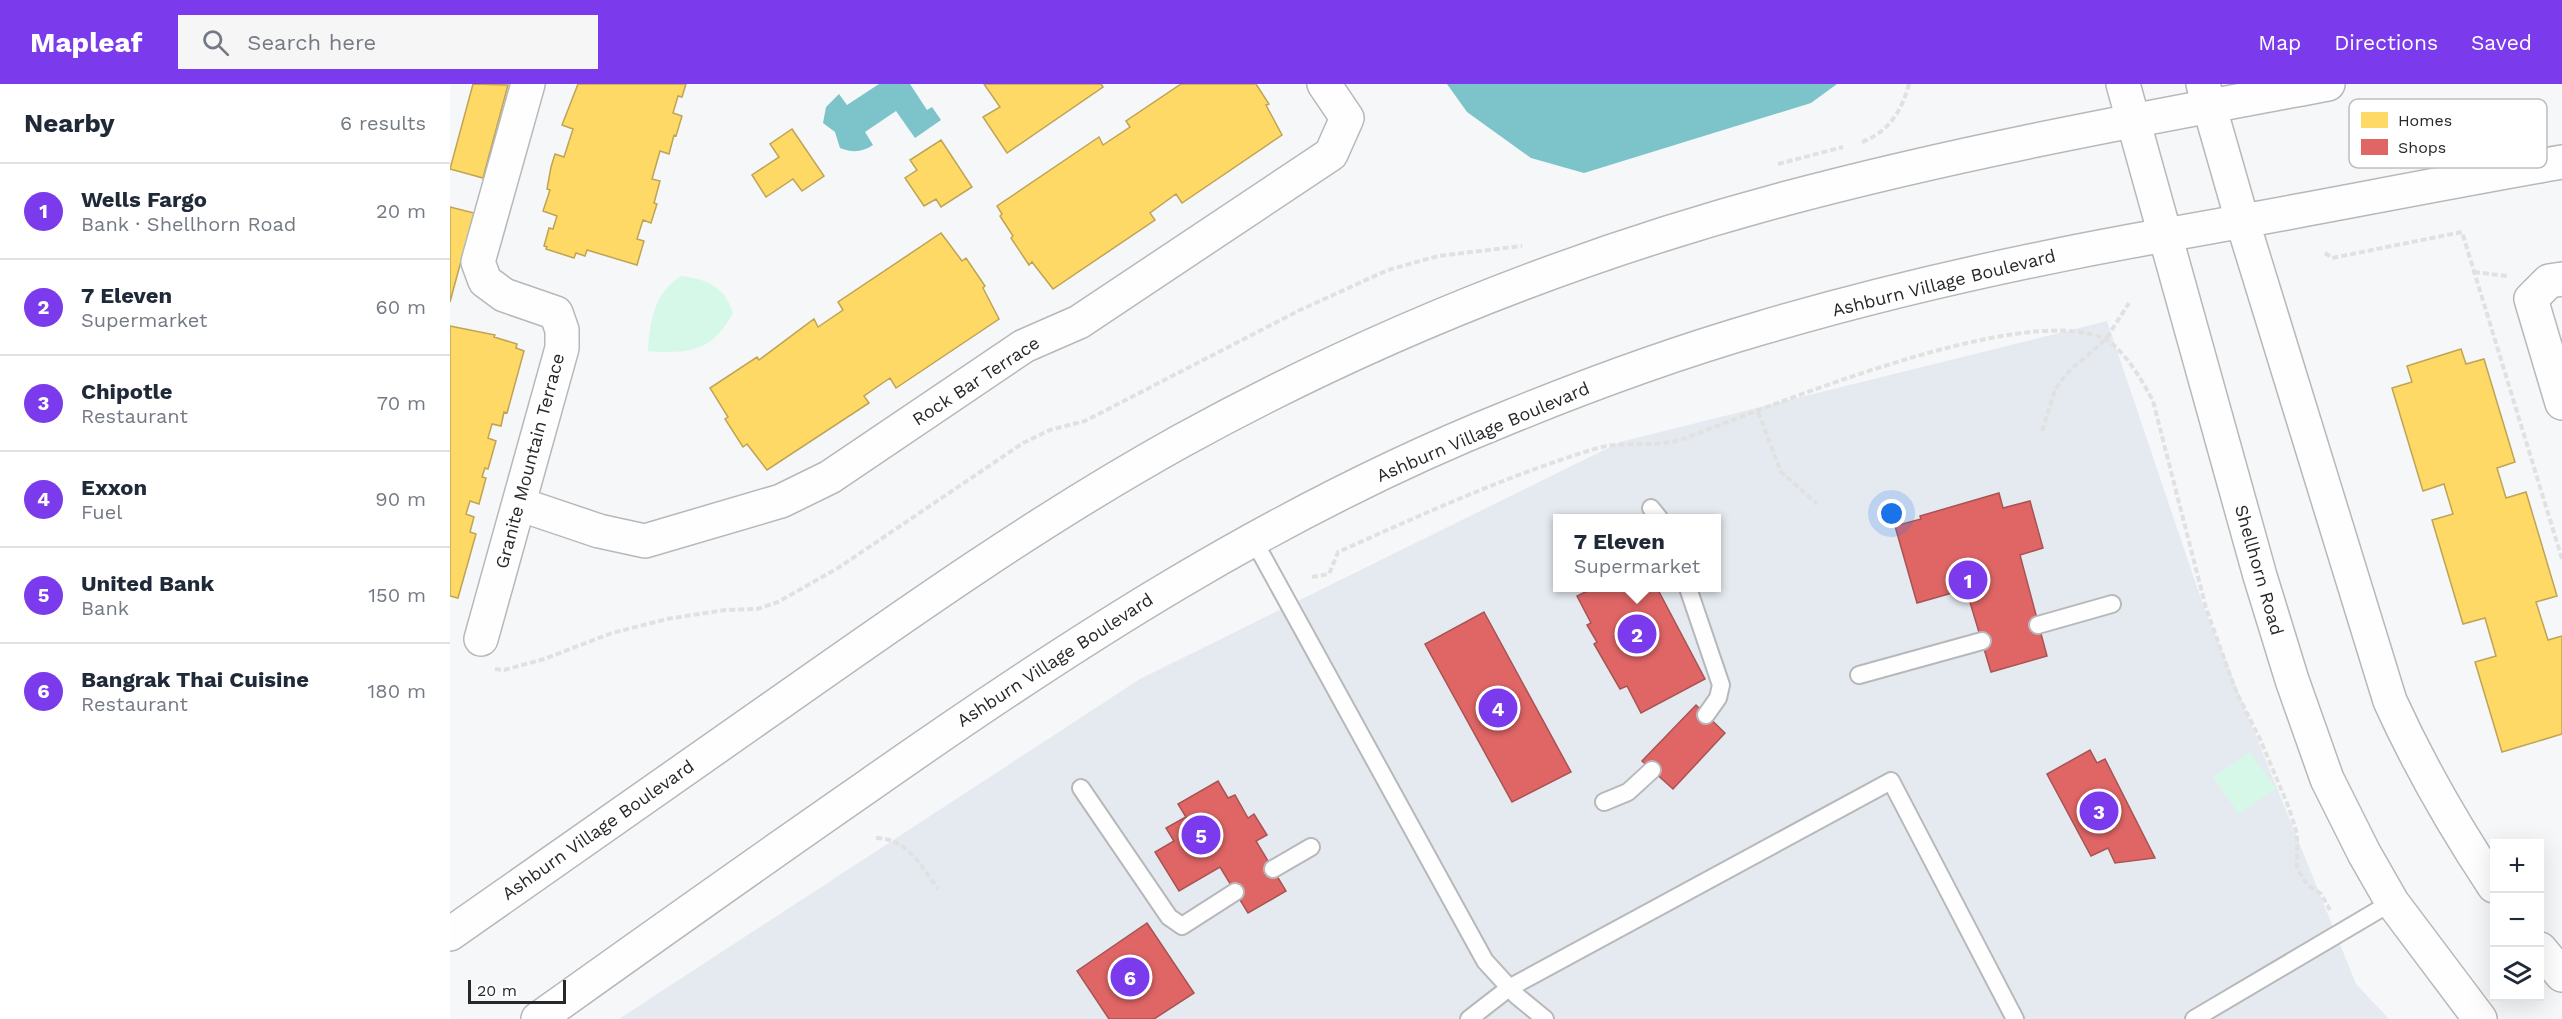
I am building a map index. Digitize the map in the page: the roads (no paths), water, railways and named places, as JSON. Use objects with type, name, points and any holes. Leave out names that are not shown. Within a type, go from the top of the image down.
[{"type":"main road","name":"Granite Mountain Terrace","points":[[484,654],[519,504],[562,348],[562,330],[556,313],[504,295],[485,281],[478,262],[528,84]]},
{"type":"main road","name":"Rock Bar Terrace","points":[[519,504],[598,531],[645,541],[781,501],[830,477],[1024,346],[1079,322],[1331,154],[1347,118],[1324,84]]},
{"type":"main road","name":"Shellhorn Road","points":[[2123,84],[2182,302],[2292,680],[2327,779],[2364,853],[2392,902],[2480,1019]]},
{"type":"main road","name":"Ashburn Village Boulevard","points":[[450,934],[942,587],[1062,511],[1184,440],[1311,376],[1428,322],[1537,278],[1689,227],[1783,200],[1918,166],[2133,121],[2206,95],[2328,84]]},
{"type":"main road","points":[[2206,95],[2242,220],[2390,702],[2420,766],[2454,826],[2490,880]]},
{"type":"main road","name":"Ashburn Village Boulevard","points":[[2547,165],[2562,162]]},
{"type":"main road","name":"Ashburn Village Boulevard","points":[[538,1019],[965,717],[1097,630],[1254,538],[1362,482],[1504,419],[1761,328],[1934,283],[2108,244],[2529,168]]},
{"type":"main road","points":[[2562,279],[2549,281],[2531,299],[2562,403]]},
{"type":"main road","points":[[2544,954],[2562,975]]},
{"type":"lane","points":[[1254,538],[1485,961],[1509,988],[1545,1019]]},
{"type":"lane","points":[[1689,592],[1721,685],[1718,698],[1706,715]]},
{"type":"lane","points":[[2038,625],[2112,604]]},
{"type":"lane","points":[[1859,675],[1982,641]]},
{"type":"lane","points":[[1604,802],[1628,792],[1652,770]]},
{"type":"lane","points":[[1469,1019],[1509,988],[1892,781],[2015,1019]]},
{"type":"lane","points":[[1081,788],[1168,917],[1182,926],[1235,892]]},
{"type":"lane","points":[[1273,869],[1311,847]]},
{"type":"lane","points":[[2194,1019],[2392,902]]},
{"type":"water","points":[[879,84],[910,84],[927,110],[932,107],[941,120],[915,138],[896,111],[865,132],[873,145],[857,151],[840,148],[835,132],[823,123],[826,107],[839,94],[847,105]]},
{"type":"water","points":[[1447,84],[1837,84],[1811,103],[1584,173],[1531,158],[1467,112]]},
{"type":"place","name":"Wells Fargo","points":[[1968,580]]},
{"type":"place","name":"7 Eleven","points":[[1637,634]]},
{"type":"place","name":"Exxon","points":[[1498,708]]},
{"type":"place","name":"Chipotle","points":[[2099,811]]},
{"type":"place","name":"United Bank","points":[[1201,835]]},
{"type":"place","name":"Bangrak Thai Cuisine","points":[[1130,977]]}]
